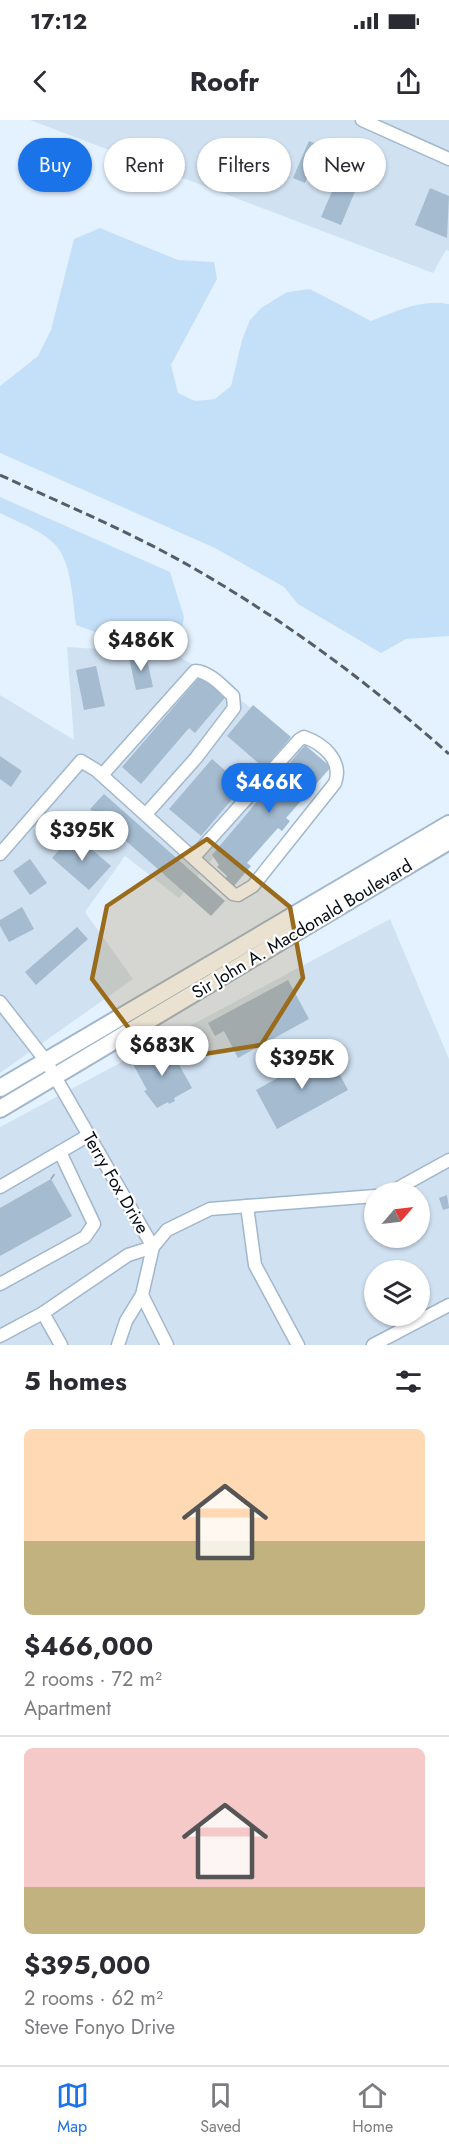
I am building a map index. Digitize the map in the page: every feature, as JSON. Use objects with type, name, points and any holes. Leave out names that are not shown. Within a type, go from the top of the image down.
[{"type":"main road","name":"Sir John A. Macdonald Boulevard","points":[[0,1088],[449,824]]},
{"type":"main road","name":"Sir John A. Macdonald Boulevard","points":[[0,1109],[449,842]]},
{"type":"street","points":[[362,120],[449,159]]},
{"type":"street","points":[[102,775],[195,671],[204,672],[233,696],[234,708],[196,758],[147,813]]},
{"type":"street","points":[[0,854],[81,761],[102,775],[147,813],[233,894],[245,893],[335,783],[338,777],[335,760],[313,740],[304,737],[299,740],[194,857]]},
{"type":"street","name":"Terry Fox Drive","points":[[0,1002],[46,1061],[153,1247],[128,1255],[43,1313],[0,1336]]},
{"type":"street","points":[[0,1187],[89,1135]]},
{"type":"street","points":[[0,1284],[85,1237],[94,1224],[60,1152]]},
{"type":"street","points":[[409,1182],[449,1160]]},
{"type":"street","points":[[118,1345],[126,1321],[142,1295],[153,1247],[167,1230],[201,1212],[364,1197]]},
{"type":"street","points":[[247,1206],[255,1265],[298,1345]]},
{"type":"street","points":[[142,1295],[167,1345]]},
{"type":"street","points":[[373,1345],[449,1305]]},
{"type":"street","points":[[43,1313],[61,1345]]},
{"type":"path","points":[[51,1179],[59,1169]]},
{"type":"highlighted area","points":[[207,839],[290,907],[303,978],[261,1045],[154,1062],[92,979],[107,906]]},
{"type":"shaded area","points":[[30,120],[449,120],[449,251],[446,250],[433,273],[220,192],[291,192],[291,138],[197,138],[197,183],[185,179],[185,138],[104,138],[104,148],[92,144],[92,138],[77,138]]},
{"type":"shaded area","points":[[100,228],[178,260],[214,262],[217,279],[171,365],[178,393],[195,401],[215,399],[231,386],[242,340],[250,320],[261,308],[287,292],[310,289],[371,321],[428,303],[449,304],[449,636],[406,639],[381,653],[298,604],[284,587],[215,548],[0,453],[0,386],[38,356],[51,330],[74,239]]},
{"type":"shaded area","points":[[0,497],[170,572],[184,617],[182,629],[157,648],[126,643],[76,625],[70,577],[60,551],[41,533],[0,513]]},
{"type":"shaded area","points":[[67,647],[174,654],[206,672],[304,751],[179,898],[125,856],[85,912],[133,979],[0,1073],[0,695],[74,740]]},
{"type":"shaded area","points":[[390,919],[449,1059],[449,1345],[0,1345],[0,1127]]},
{"type":"building","points":[[303,155],[303,182],[293,178]]},
{"type":"building","points":[[430,188],[449,196],[447,238],[415,225]]},
{"type":"building","points":[[332,192],[355,192],[341,225],[321,217]]},
{"type":"building","points":[[146,655],[153,687],[136,690],[129,658]]},
{"type":"building","points":[[96,666],[105,706],[84,710],[76,670]]},
{"type":"building","points":[[203,673],[228,694],[195,733],[189,728],[141,784],[122,767]]},
{"type":"building","points":[[253,705],[291,737],[264,768],[227,736]]},
{"type":"building","points":[[305,745],[331,767],[286,818],[290,821],[282,831],[278,828],[247,863],[251,866],[234,886],[225,879],[227,876],[217,867],[219,865],[212,855]]},
{"type":"building","points":[[0,756],[22,771],[11,787],[0,779]]},
{"type":"building","points":[[212,759],[243,786],[201,836],[169,809]]},
{"type":"building","points":[[104,794],[225,901],[211,916],[90,809]]},
{"type":"building","points":[[74,834],[111,866],[89,890],[52,858]]},
{"type":"building","points":[[30,859],[47,883],[30,895],[13,871]]},
{"type":"building","points":[[22,907],[34,929],[9,942],[0,926],[0,920]]},
{"type":"building","points":[[77,927],[88,939],[36,985],[25,972]]},
{"type":"building","points":[[288,980],[309,1019],[238,1058],[224,1031],[215,1036],[208,1023]]},
{"type":"building","points":[[168,1045],[192,1088],[174,1098],[175,1101],[157,1108],[144,1091],[147,1090],[133,1064]]},
{"type":"building","points":[[327,1051],[348,1090],[277,1129],[256,1090]]},
{"type":"building","points":[[51,1179],[72,1216],[0,1256],[0,1208]]},
{"type":"building","points":[[447,1195],[449,1208],[443,1210],[439,1198]]},
{"type":"railway","points":[[0,475],[142,541],[188,565],[257,607],[356,677],[449,754]]}]
